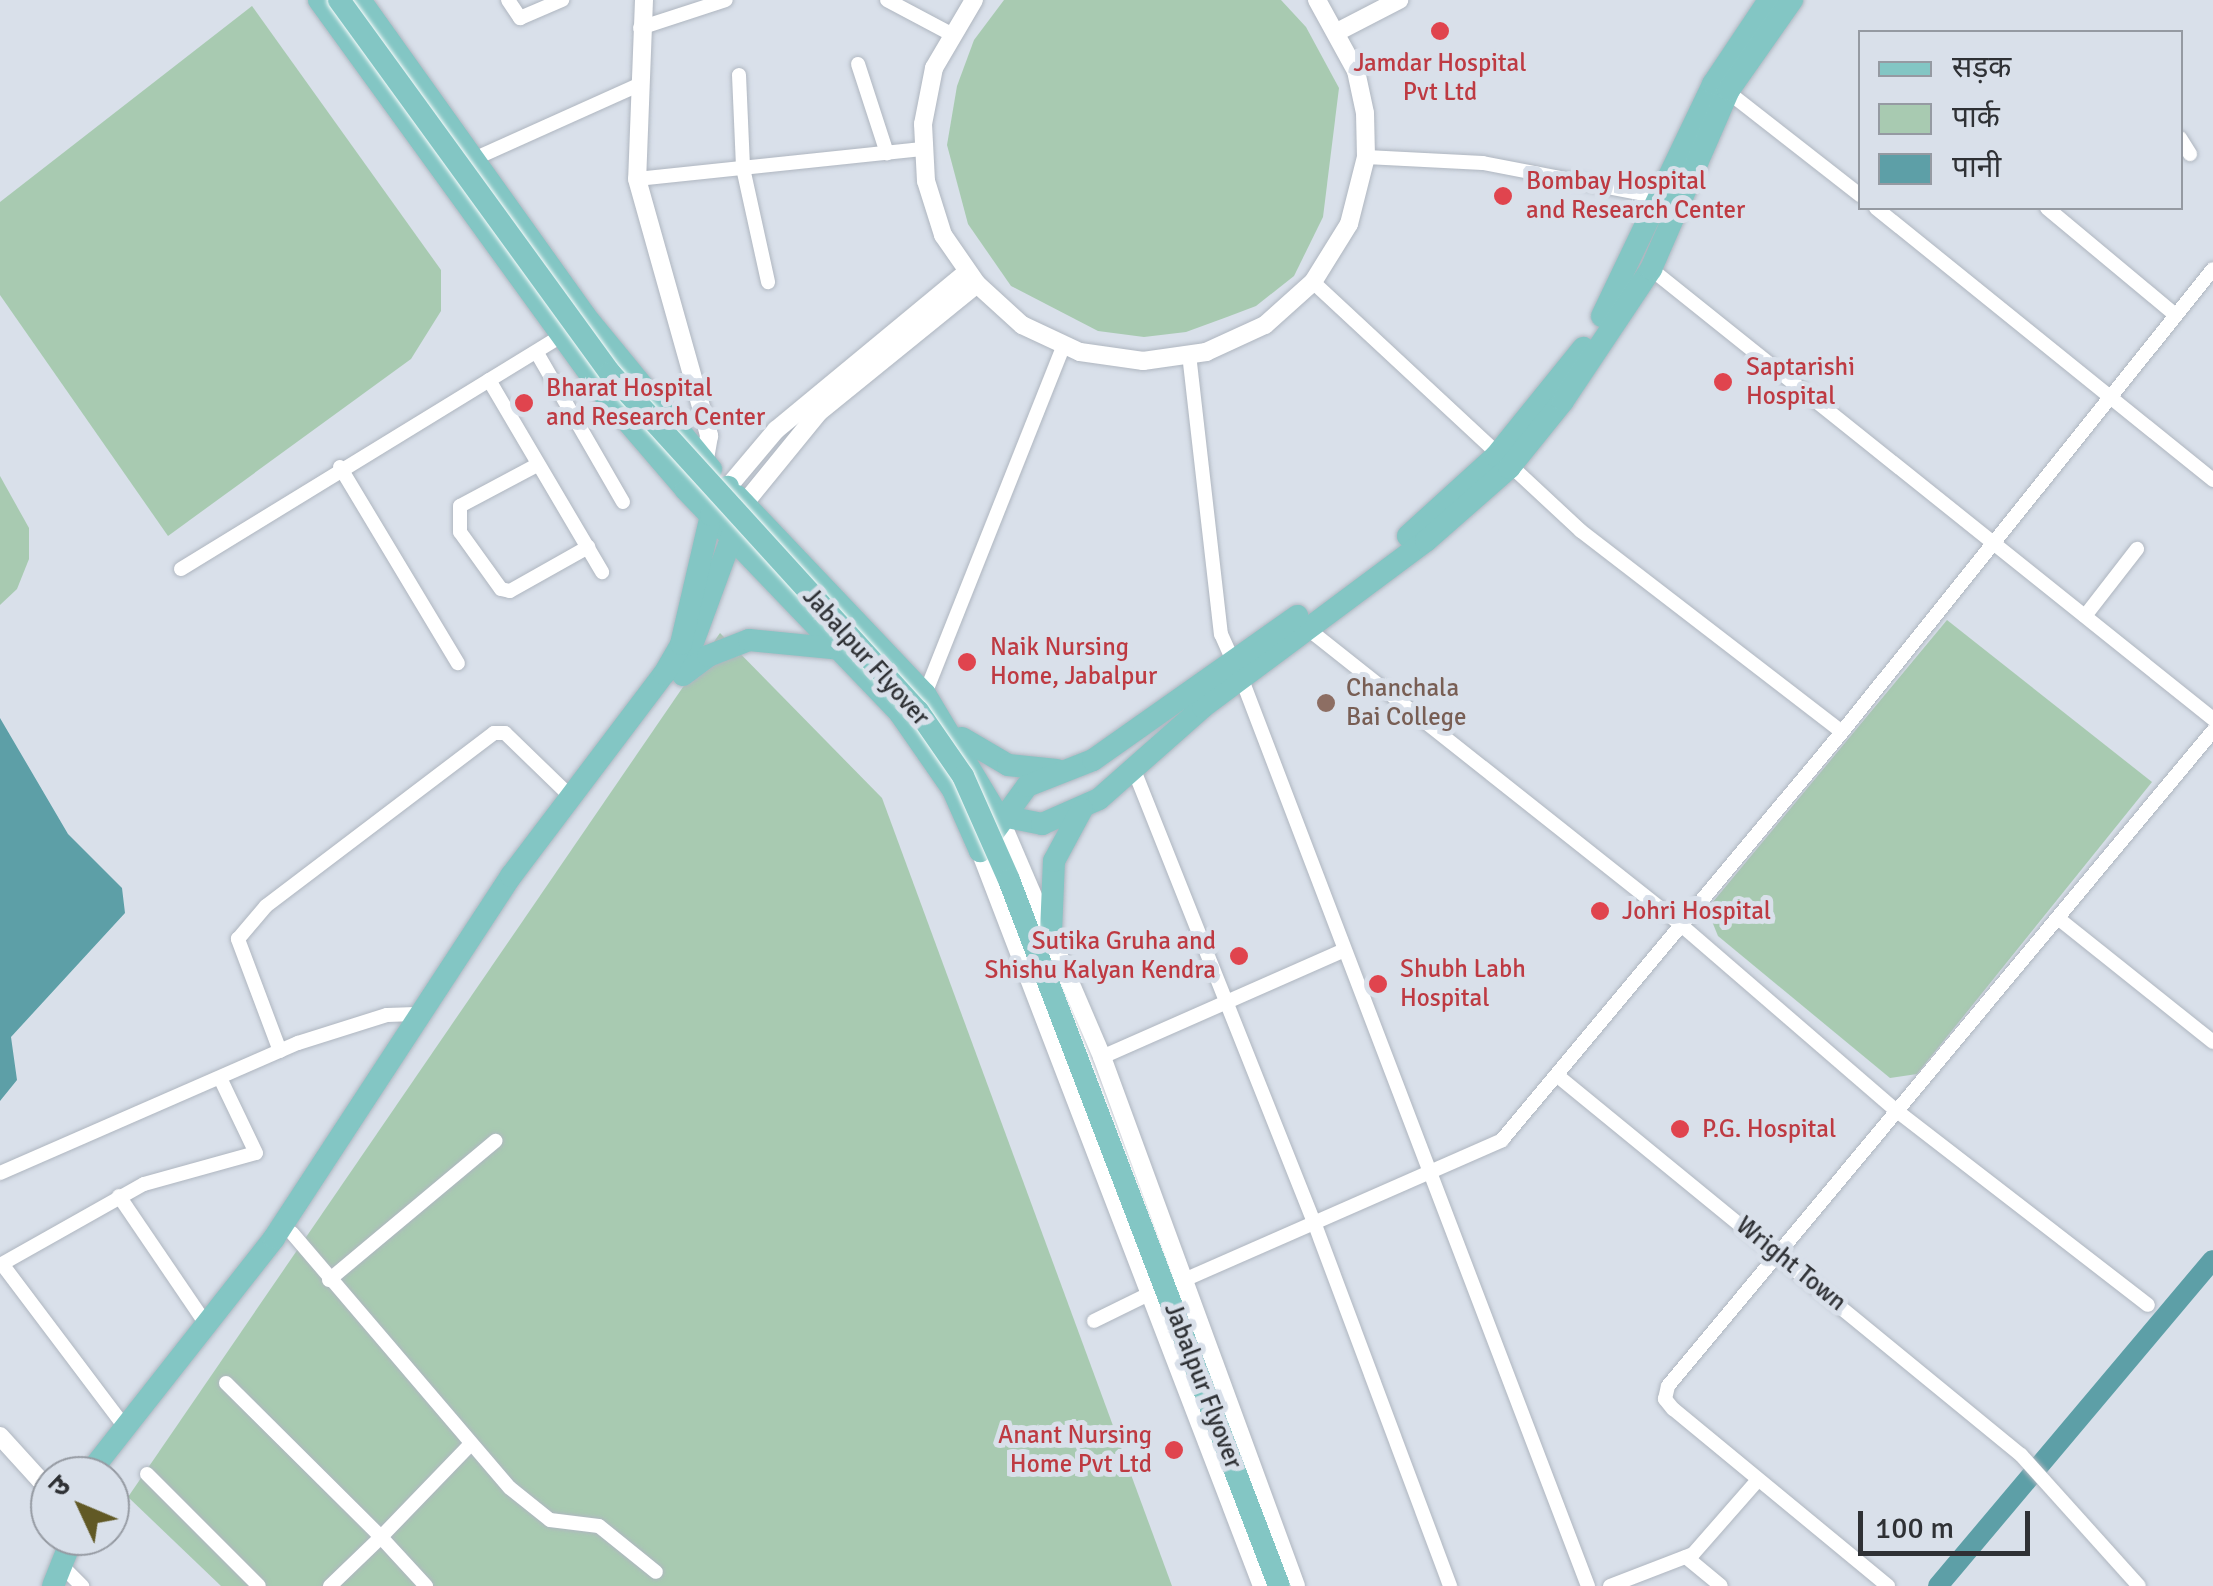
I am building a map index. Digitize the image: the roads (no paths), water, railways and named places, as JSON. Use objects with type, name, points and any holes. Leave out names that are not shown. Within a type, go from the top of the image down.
[{"type":"main road","points":[[320,0],[560,338],[686,490],[900,712],[962,808],[980,852]]},
{"type":"main road","name":"Jabalpur Flyover","points":[[339,0],[610,373],[918,711],[962,776],[1010,880],[1279,1586]]},
{"type":"main road","points":[[360,0],[586,317],[708,465],[925,694],[952,730],[1000,820]]},
{"type":"main road","points":[[1502,462],[1585,345],[1671,200],[1721,87],[1768,0]]},
{"type":"main road","points":[[1721,87],[1792,0]]},
{"type":"main road","points":[[980,852],[1027,786],[1058,770],[1092,760],[1237,669],[1301,622],[1426,542],[1502,462],[1651,270],[1671,200]]},
{"type":"main road","points":[[102,1456],[208,1327],[571,797],[636,715],[681,644],[711,515],[736,495]]},
{"type":"main road","points":[[117,1456],[292,1233],[524,878],[673,682],[699,637],[730,535],[736,495]]},
{"type":"main road","points":[[673,682],[708,656],[749,640],[840,648]]},
{"type":"main road","points":[[962,808],[1000,820],[1042,824],[1084,806],[1134,770],[1237,669]]},
{"type":"main road","points":[[952,730],[1008,765],[1058,770]]},
{"type":"main road","points":[[1052,932],[1054,861],[1084,806]]},
{"type":"main road","points":[[43,1586],[54,1556]]},
{"type":"street","points":[[508,0],[520,18],[562,0]]},
{"type":"street","points":[[644,0],[636,86],[637,179],[709,436],[708,465],[686,490]]},
{"type":"street","points":[[640,28],[726,0]]},
{"type":"street","points":[[888,0],[951,34]]},
{"type":"street","points":[[974,0],[934,68],[924,150],[926,180],[944,234],[972,278],[1022,325],[1064,344],[1143,361],[1189,354],[1265,325],[1313,282],[1349,224],[1366,156],[1362,99],[1339,31],[1319,1]]},
{"type":"street","points":[[1339,31],[1398,0]]},
{"type":"street","points":[[858,64],[887,153]]},
{"type":"street","points":[[739,75],[743,168],[768,282]]},
{"type":"street","points":[[476,158],[636,86]]},
{"type":"street","points":[[1721,87],[1858,193]]},
{"type":"street","points":[[2183,143],[2190,154]]},
{"type":"street","points":[[637,179],[924,150]]},
{"type":"street","points":[[1366,156],[1483,164],[1671,200]]},
{"type":"street","points":[[1879,210],[2213,480]]},
{"type":"street","points":[[2049,210],[2174,314]]},
{"type":"street","points":[[1094,1321],[1149,1293],[1502,1140],[1842,732],[2213,269]]},
{"type":"street","points":[[1651,270],[1858,440],[1993,540],[2213,720]]},
{"type":"street","points":[[736,495],[776,430],[972,278]]},
{"type":"street","points":[[1313,282],[1502,462],[1842,732]]},
{"type":"street","points":[[181,569],[340,467],[536,353],[586,317]]},
{"type":"street","points":[[925,694],[1064,344]]},
{"type":"street","points":[[536,353],[623,502]]},
{"type":"street","points":[[1189,354],[1221,634],[1588,1586]]},
{"type":"street","points":[[489,380],[602,572]]},
{"type":"street","points":[[537,465],[460,506],[460,532],[500,589],[510,591],[588,547]]},
{"type":"street","points":[[340,467],[458,663]]},
{"type":"street","points":[[2086,616],[2136,549]]},
{"type":"street","points":[[1301,622],[1680,924],[1897,1111],[2148,1306]]},
{"type":"street","points":[[1888,1586],[1756,1481],[1665,1399],[1668,1386],[2213,731]]},
{"type":"street","points":[[280,1051],[238,939],[266,906],[494,733],[506,733],[571,797]]},
{"type":"street","points":[[1134,770],[1314,1222],[1450,1586]]},
{"type":"street","points":[[1000,820],[1052,932],[1102,1057],[1296,1586]]},
{"type":"street","points":[[980,852],[1262,1586]]},
{"type":"street","points":[[2059,919],[2213,1042]]},
{"type":"street","points":[[1102,1057],[1227,1006],[1342,951]]},
{"type":"street","points":[[0,1172],[128,1114],[222,1080],[280,1051],[387,1014],[422,1014]]},
{"type":"street","name":"Wright Town","points":[[1559,1076],[2021,1455],[2048,1479],[2139,1586]]},
{"type":"street","points":[[124,1426],[1,1264],[119,1196],[256,1153],[222,1080]]},
{"type":"street","points":[[329,1280],[495,1142]]},
{"type":"street","points":[[119,1196],[208,1327]]},
{"type":"street","points":[[292,1233],[469,1446],[534,1511],[550,1520],[599,1526],[656,1572]]},
{"type":"street","points":[[226,1383],[426,1586]]},
{"type":"street","points":[[2,1442],[30,1471]]},
{"type":"street","points":[[330,1586],[469,1446]]},
{"type":"street","points":[[147,1474],[259,1586]]},
{"type":"street","points":[[1610,1586],[1686,1557],[1756,1481]]},
{"type":"street","points":[[1686,1557],[1722,1586]]},
{"type":"street","points":[[57,1575],[82,1586]]},
{"type":"water","points":[[0,718],[68,834],[122,888],[125,913],[11,1037],[17,1080],[0,1101]]},
{"type":"waterway","points":[[1938,1586],[2213,1260]]},
{"type":"place","name":"Jamdar Hospital Pvt Ltd","points":[[1440,31]]},
{"type":"place","name":"Bombay Hospital and Research Center","points":[[1503,196]]},
{"type":"place","name":"Saptarishi Hospital","points":[[1723,382]]},
{"type":"place","name":"Bharat Hospital and Research Center","points":[[524,403]]},
{"type":"place","name":"Naik Nursing Home, Jabalpur","points":[[967,662]]},
{"type":"place","name":"Chanchala Bai College","points":[[1326,703]]},
{"type":"place","name":"Johri Hospital","points":[[1600,911]]},
{"type":"place","name":"Sutika Gruha and Shishu Kalyan Kendra","points":[[1239,956]]},
{"type":"place","name":"Shubh Labh Hospital","points":[[1378,984]]},
{"type":"place","name":"P.G. Hospital","points":[[1680,1129]]},
{"type":"place","name":"Anant Nursing Home Pvt Ltd","points":[[1174,1450]]}]
